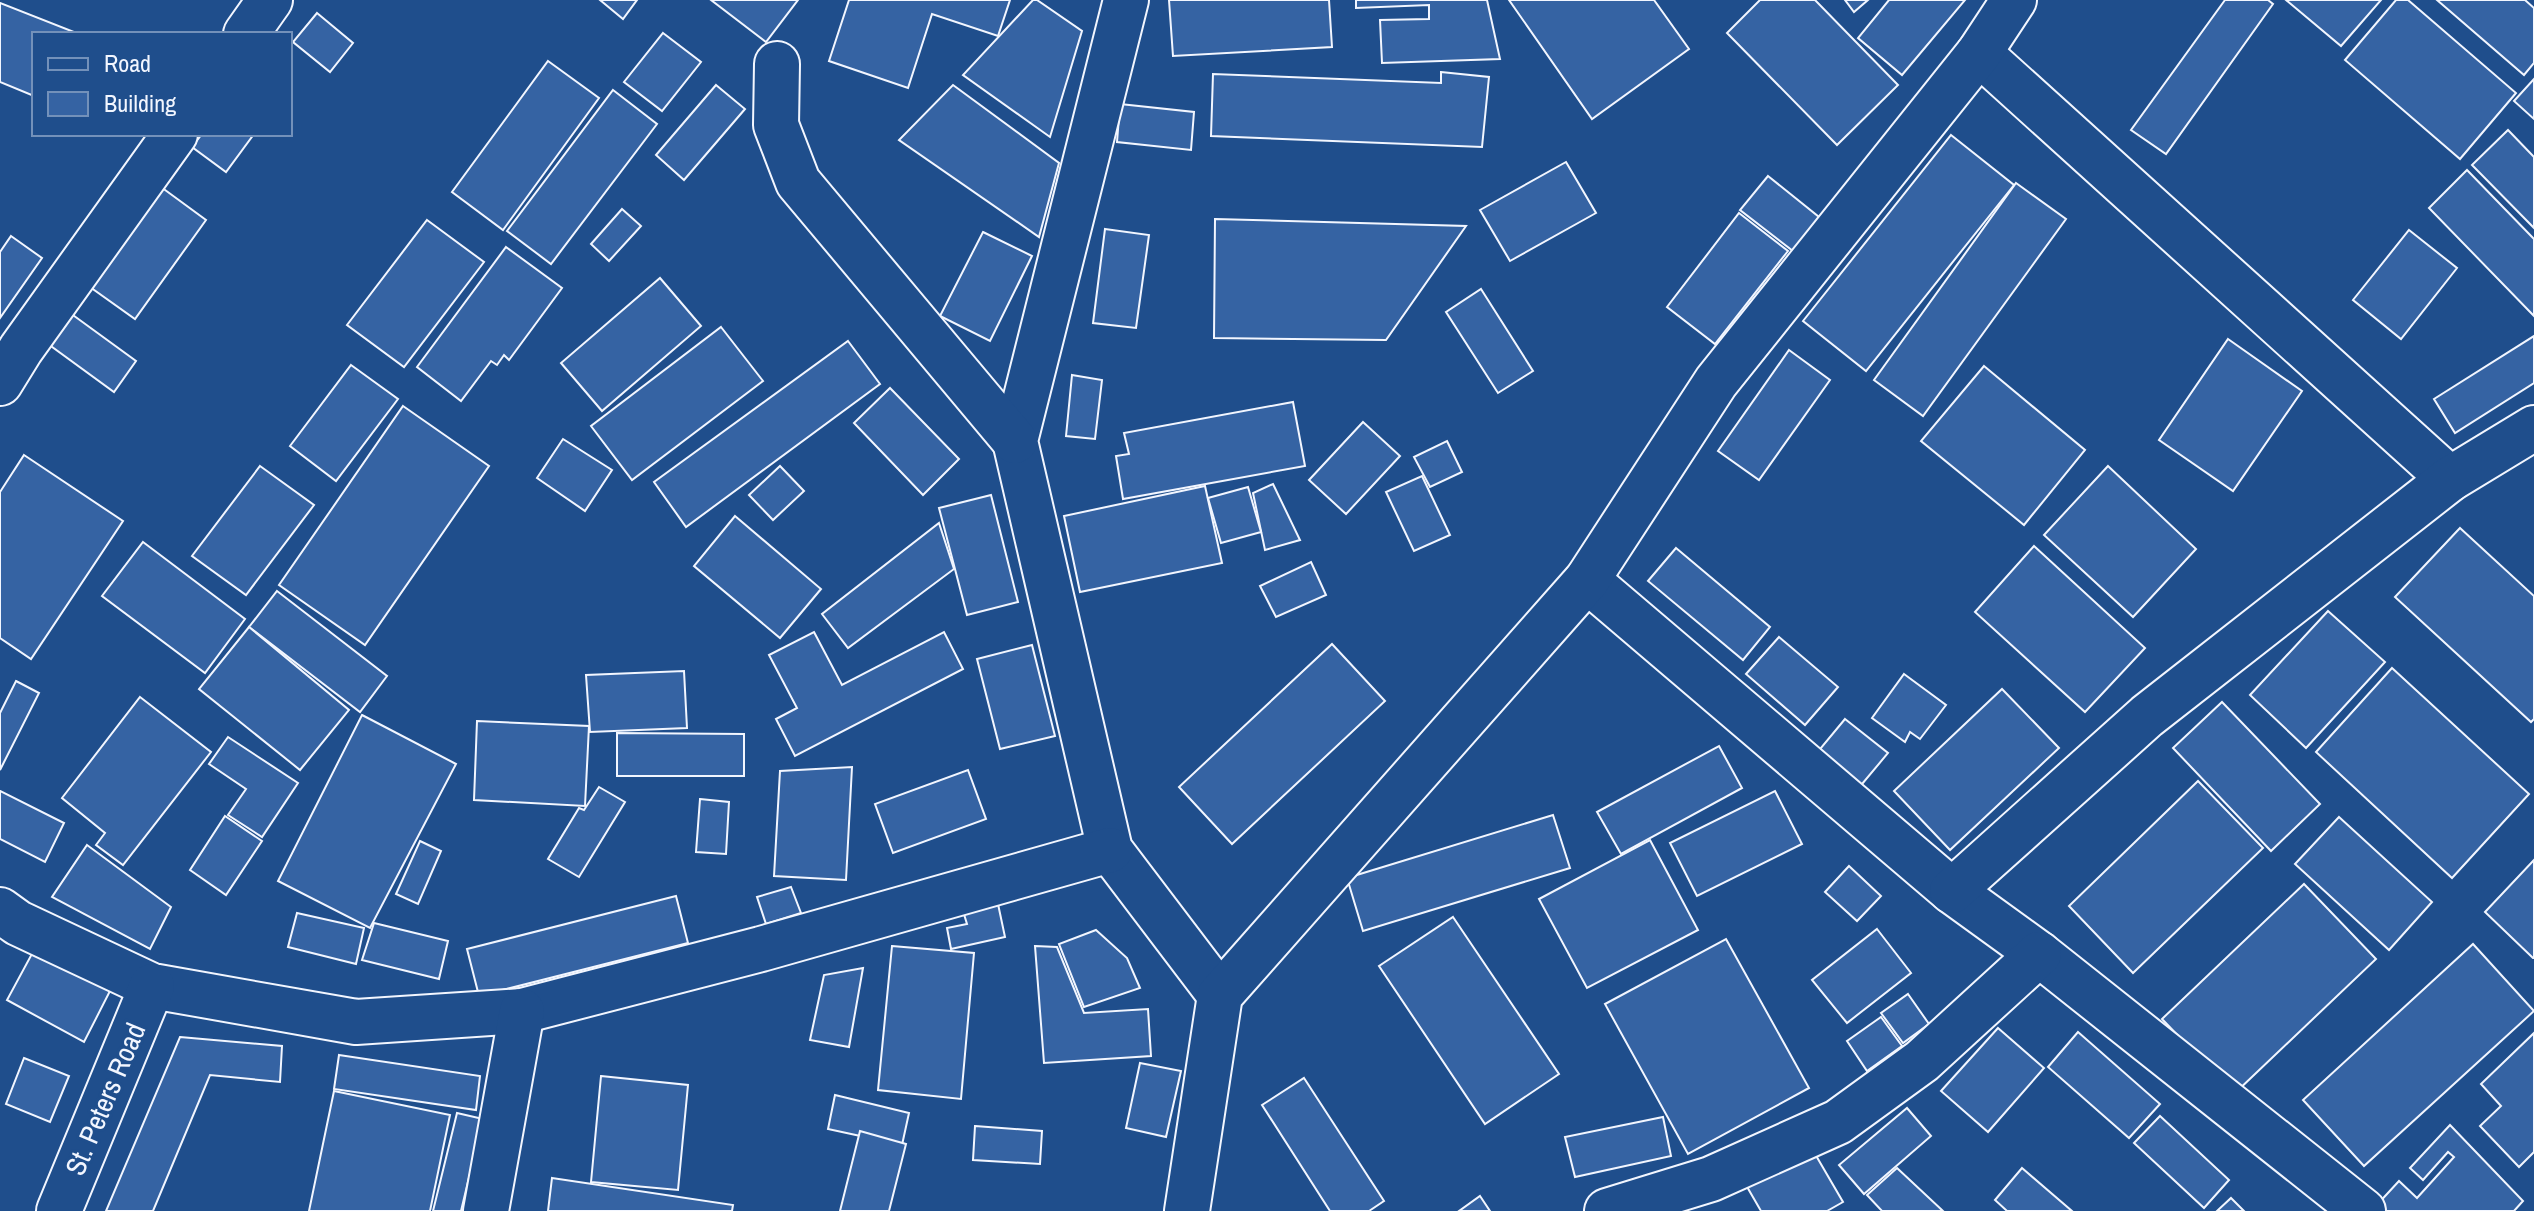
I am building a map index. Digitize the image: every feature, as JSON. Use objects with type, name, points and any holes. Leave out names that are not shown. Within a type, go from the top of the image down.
[{"type":"street","points":[[247,32],[270,0]]},
{"type":"street","points":[[1015,441],[1126,0]]},
{"type":"street","points":[[1187,1211],[1220,995],[1587,580],[1716,382],[1979,53],[2014,0]]},
{"type":"street","points":[[1979,53],[2450,479]]},
{"type":"street","points":[[777,64],[776,125],[798,182],[1015,441],[1110,850],[1220,995]]},
{"type":"street","points":[[7,358],[174,136]]},
{"type":"street","points":[[1952,891],[2147,716],[2450,479],[2534,428]]},
{"type":"street","points":[[1587,580],[1952,891],[2039,954],[2363,1211]]},
{"type":"street","points":[[0,910],[18,923],[152,986],[356,1022],[522,1011],[761,949],[1110,850]]},
{"type":"street","points":[[1607,1211],[1711,1179],[1838,1122],[1922,1061],[2039,954]]},
{"type":"street","name":"St. Peters Road","points":[[59,1211],[152,986]]},
{"type":"street","points":[[486,1211],[522,1011]]},
{"type":"building","points":[[600,0],[637,0],[623,19]]},
{"type":"building","points":[[711,0],[798,0],[766,42]]},
{"type":"building","points":[[849,0],[1010,0],[998,36],[932,14],[908,88],[829,61]]},
{"type":"building","points":[[1033,0],[1082,31],[1050,137],[963,75]]},
{"type":"building","points":[[1169,0],[1329,0],[1332,47],[1173,56]]},
{"type":"building","points":[[1356,0],[1487,0],[1500,59],[1382,63],[1380,20],[1429,19],[1429,5],[1356,8]]},
{"type":"building","points":[[1509,0],[1654,0],[1689,49],[1592,119]]},
{"type":"building","points":[[1760,0],[1815,0],[1898,85],[1837,145],[1727,33]]},
{"type":"building","points":[[1845,0],[1868,0],[1854,12]]},
{"type":"building","points":[[1889,0],[1965,0],[1902,75],[1858,38]]},
{"type":"building","points":[[2225,0],[2268,0],[2273,4],[2166,154],[2131,130]]},
{"type":"building","points":[[2286,0],[2381,0],[2341,46]]},
{"type":"building","points":[[2396,0],[2408,0],[2516,93],[2460,159],[2345,60]]},
{"type":"building","points":[[2437,0],[2525,0],[2534,8],[2534,63],[2524,75]]},
{"type":"building","points":[[0,3],[74,32],[32,32],[32,95],[0,82]]},
{"type":"building","points":[[317,13],[353,43],[330,72],[293,42]]},
{"type":"building","points":[[663,33],[701,62],[662,111],[624,82]]},
{"type":"building","points":[[548,61],[599,98],[503,230],[452,192]]},
{"type":"building","points":[[1441,72],[1489,77],[1482,147],[1211,136],[1213,74],[1441,83]]},
{"type":"building","points":[[2534,79],[2534,119],[2514,101]]},
{"type":"building","points":[[716,85],[745,109],[684,180],[656,155]]},
{"type":"building","points":[[953,85],[1059,163],[1039,237],[899,140]]},
{"type":"building","points":[[613,90],[657,124],[551,264],[507,231]]},
{"type":"building","points":[[1120,104],[1194,112],[1191,150],[1117,142]]},
{"type":"building","points":[[2508,130],[2534,157],[2534,228],[2472,165]]},
{"type":"building","points":[[1951,135],[2014,185],[1866,371],[1803,321]]},
{"type":"building","points":[[200,136],[253,136],[226,172],[192,147]]},
{"type":"building","points":[[1566,162],[1596,213],[1510,261],[1480,210]]},
{"type":"building","points":[[2467,170],[2534,239],[2534,316],[2429,208]]},
{"type":"building","points":[[1768,176],[1819,217],[1793,251],[1740,210]]},
{"type":"building","points":[[2016,183],[2066,219],[1923,416],[1874,380]]},
{"type":"building","points":[[161,187],[206,220],[135,319],[90,287]]},
{"type":"building","points":[[622,209],[641,226],[609,261],[591,244]]},
{"type":"building","points":[[1739,213],[1788,251],[1715,344],[1667,307]]},
{"type":"building","points":[[1215,219],[1466,226],[1386,340],[1214,338]]},
{"type":"building","points":[[427,220],[484,262],[404,367],[347,325]]},
{"type":"building","points":[[1105,229],[1149,235],[1136,328],[1093,323]]},
{"type":"building","points":[[2409,230],[2457,268],[2401,339],[2353,300]]},
{"type":"building","points":[[983,232],[1032,256],[990,341],[940,316]]},
{"type":"building","points":[[11,236],[42,258],[0,318],[0,252]]},
{"type":"building","points":[[506,247],[562,288],[509,360],[504,355],[497,365],[491,361],[461,401],[417,367]]},
{"type":"building","points":[[660,278],[701,326],[602,411],[561,363]]},
{"type":"building","points":[[1481,289],[1533,371],[1498,393],[1446,312]]},
{"type":"building","points":[[66,310],[136,361],[114,392],[44,341]]},
{"type":"building","points":[[721,327],[763,381],[632,480],[591,426]]},
{"type":"building","points":[[2534,336],[2534,383],[2455,433],[2434,399]]},
{"type":"building","points":[[2228,339],[2302,391],[2233,491],[2159,440]]},
{"type":"building","points":[[848,341],[880,384],[686,527],[654,482]]},
{"type":"building","points":[[1789,350],[1830,380],[1759,480],[1718,451]]},
{"type":"building","points":[[351,365],[398,399],[336,481],[290,446]]},
{"type":"building","points":[[1984,366],[2085,450],[2024,525],[1921,441]]},
{"type":"building","points":[[1072,375],[1102,380],[1095,439],[1066,436]]},
{"type":"building","points":[[890,388],[959,459],[923,495],[854,423]]},
{"type":"building","points":[[1293,402],[1305,466],[1123,499],[1116,456],[1129,454],[1124,433]]},
{"type":"building","points":[[403,406],[489,466],[365,645],[279,585]]},
{"type":"building","points":[[1363,422],[1400,456],[1346,514],[1309,480]]},
{"type":"building","points":[[563,439],[612,470],[585,511],[537,478]]},
{"type":"building","points":[[1447,441],[1462,472],[1430,487],[1414,457]]},
{"type":"building","points":[[24,455],[123,521],[31,659],[0,638],[0,492]]},
{"type":"building","points":[[260,466],[314,505],[246,595],[192,556]]},
{"type":"building","points":[[780,466],[804,491],[773,520],[749,495]]},
{"type":"building","points":[[2108,466],[2196,549],[2133,617],[2044,535]]},
{"type":"building","points":[[1422,476],[1450,535],[1414,551],[1386,492]]},
{"type":"building","points":[[1273,484],[1300,540],[1265,550],[1253,493]]},
{"type":"building","points":[[1205,486],[1222,563],[1080,592],[1064,516]]},
{"type":"building","points":[[1248,487],[1261,532],[1221,543],[1208,498]]},
{"type":"building","points":[[991,495],[1018,602],[967,615],[939,508]]},
{"type":"building","points":[[735,516],[821,589],[780,638],[694,566]]},
{"type":"building","points":[[939,523],[954,569],[848,648],[822,614]]},
{"type":"building","points":[[2460,528],[2534,596],[2534,719],[2531,722],[2395,597]]},
{"type":"building","points":[[143,542],[245,619],[205,673],[102,596]]},
{"type":"building","points":[[2034,546],[2145,648],[2085,712],[1975,612]]},
{"type":"building","points":[[1676,548],[1770,627],[1743,660],[1648,581]]},
{"type":"building","points":[[1311,562],[1326,595],[1276,617],[1260,586]]},
{"type":"building","points":[[277,591],[387,676],[360,712],[249,627]]},
{"type":"building","points":[[2328,611],[2385,662],[2306,748],[2250,695]]},
{"type":"building","points":[[249,627],[349,710],[300,770],[199,689]]},
{"type":"building","points":[[814,632],[842,685],[944,632],[963,669],[795,756],[776,719],[797,708],[769,655]]},
{"type":"building","points":[[1779,637],[1838,687],[1805,725],[1746,674]]},
{"type":"building","points":[[1332,644],[1385,701],[1232,844],[1179,787]]},
{"type":"building","points":[[1032,645],[1055,736],[1000,749],[977,659]]},
{"type":"building","points":[[2392,668],[2529,794],[2452,878],[2316,752]]},
{"type":"building","points":[[684,671],[687,728],[590,732],[586,675]]},
{"type":"building","points":[[1904,674],[1946,705],[1920,739],[1910,732],[1905,742],[1872,718]]},
{"type":"building","points":[[16,681],[39,693],[0,770],[0,713]]},
{"type":"building","points":[[2002,689],[2059,748],[1950,850],[1894,791]]},
{"type":"building","points":[[140,697],[211,752],[123,865],[96,845],[105,833],[62,798]]},
{"type":"building","points":[[2222,702],[2320,804],[2271,851],[2173,748]]},
{"type":"building","points":[[362,715],[456,764],[370,928],[278,881]]},
{"type":"building","points":[[1845,719],[1888,753],[1857,790],[1815,755]]},
{"type":"building","points":[[477,721],[589,726],[585,806],[474,800]]},
{"type":"building","points":[[617,733],[744,734],[744,776],[617,776]]},
{"type":"building","points":[[228,737],[298,783],[262,837],[228,815],[246,789],[209,764]]},
{"type":"building","points":[[1719,746],[1742,788],[1621,854],[1597,812]]},
{"type":"building","points":[[852,767],[846,880],[774,876],[780,771]]},
{"type":"building","points":[[968,770],[986,819],[893,853],[875,804]]},
{"type":"building","points":[[2198,781],[2263,848],[2133,973],[2069,906]]},
{"type":"building","points":[[599,787],[625,802],[579,877],[548,859],[579,808],[584,810]]},
{"type":"building","points":[[0,791],[64,823],[45,862],[0,839]]},
{"type":"building","points":[[1775,791],[1802,844],[1697,896],[1670,843]]},
{"type":"building","points":[[700,799],[729,802],[726,854],[696,852]]},
{"type":"building","points":[[1553,815],[1570,868],[1363,931],[1347,878]]},
{"type":"building","points":[[225,816],[262,841],[226,895],[190,870]]},
{"type":"building","points":[[2339,817],[2432,902],[2389,950],[2295,864]]},
{"type":"building","points":[[1650,840],[1698,930],[1587,988],[1539,899]]},
{"type":"building","points":[[420,841],[441,851],[418,904],[396,894]]},
{"type":"building","points":[[87,845],[171,907],[150,949],[52,897]]},
{"type":"building","points":[[2534,860],[2534,958],[2533,958],[2485,912]]},
{"type":"building","points":[[1849,866],[1881,896],[1857,921],[1825,892]]},
{"type":"building","points":[[2304,884],[2376,959],[2234,1094],[2162,1019]]},
{"type":"building","points":[[791,887],[801,913],[766,924],[757,897]]},
{"type":"building","points":[[676,896],[688,943],[479,996],[467,949]]},
{"type":"building","points":[[998,904],[1005,937],[951,949],[947,928],[967,924],[963,911]]},
{"type":"building","points":[[297,913],[364,928],[356,964],[288,947]]},
{"type":"building","points":[[1453,917],[1559,1074],[1485,1124],[1379,966]]},
{"type":"building","points":[[374,923],[448,941],[439,979],[362,960]]},
{"type":"building","points":[[1877,929],[1911,973],[1847,1023],[1812,980]]},
{"type":"building","points":[[1096,930],[1127,958],[1140,988],[1084,1007],[1059,944]]},
{"type":"building","points":[[1726,939],[1809,1088],[1688,1154],[1605,1004]]},
{"type":"building","points":[[2473,944],[2534,1011],[2364,1166],[2303,1100]]},
{"type":"building","points":[[892,946],[974,953],[961,1099],[878,1090]]},
{"type":"building","points":[[1035,946],[1057,947],[1084,1013],[1148,1009],[1151,1056],[1044,1063]]},
{"type":"building","points":[[34,950],[110,991],[84,1042],[7,1000]]},
{"type":"building","points":[[863,968],[849,1047],[810,1040],[824,975]]},
{"type":"building","points":[[1908,994],[1929,1024],[1903,1043],[1881,1013]]},
{"type":"building","points":[[1881,1017],[1902,1046],[1867,1071],[1847,1041]]},
{"type":"building","points":[[1998,1028],[2044,1068],[1988,1132],[1941,1091]]},
{"type":"building","points":[[2078,1032],[2160,1104],[2129,1138],[2048,1067]]},
{"type":"building","points":[[2534,1033],[2534,1152],[2519,1167],[2480,1126],[2501,1106],[2481,1084]]},
{"type":"building","points":[[180,1037],[282,1046],[280,1082],[210,1075],[153,1211],[106,1211]]},
{"type":"building","points":[[339,1055],[480,1076],[476,1110],[334,1089]]},
{"type":"building","points":[[24,1058],[69,1076],[50,1122],[6,1104]]},
{"type":"building","points":[[1140,1063],[1181,1071],[1166,1137],[1126,1128]]},
{"type":"building","points":[[601,1076],[688,1085],[678,1190],[591,1182]]},
{"type":"building","points":[[1304,1078],[1384,1201],[1369,1211],[1330,1211],[1262,1105]]},
{"type":"building","points":[[334,1091],[450,1115],[430,1211],[309,1211]]},
{"type":"building","points":[[835,1095],[909,1113],[902,1145],[828,1129]]},
{"type":"building","points":[[1907,1108],[1931,1136],[1864,1194],[1839,1165]]},
{"type":"building","points":[[457,1113],[483,1119],[461,1211],[433,1211]]},
{"type":"building","points":[[2160,1116],[2229,1180],[2204,1208],[2134,1143]]},
{"type":"building","points":[[1663,1117],[1671,1156],[1575,1177],[1565,1137]]},
{"type":"building","points":[[2450,1125],[2523,1201],[2514,1211],[2380,1211],[2375,1207],[2399,1181],[2417,1198],[2454,1157],[2448,1152],[2423,1180],[2410,1168]]},
{"type":"building","points":[[975,1126],[1042,1131],[1040,1164],[973,1160]]},
{"type":"building","points":[[860,1131],[906,1144],[889,1211],[840,1211]]},
{"type":"building","points":[[1811,1147],[1843,1202],[1827,1211],[1761,1211],[1746,1185]]},
{"type":"building","points":[[1897,1168],[1943,1211],[1882,1211],[1867,1195]]},
{"type":"building","points":[[2022,1168],[2072,1211],[2007,1211],[1995,1200]]},
{"type":"building","points":[[552,1178],[733,1205],[732,1211],[548,1211]]},
{"type":"building","points":[[1480,1196],[1490,1211],[1459,1211]]},
{"type":"building","points":[[2231,1198],[2244,1211],[2217,1211]]}]
